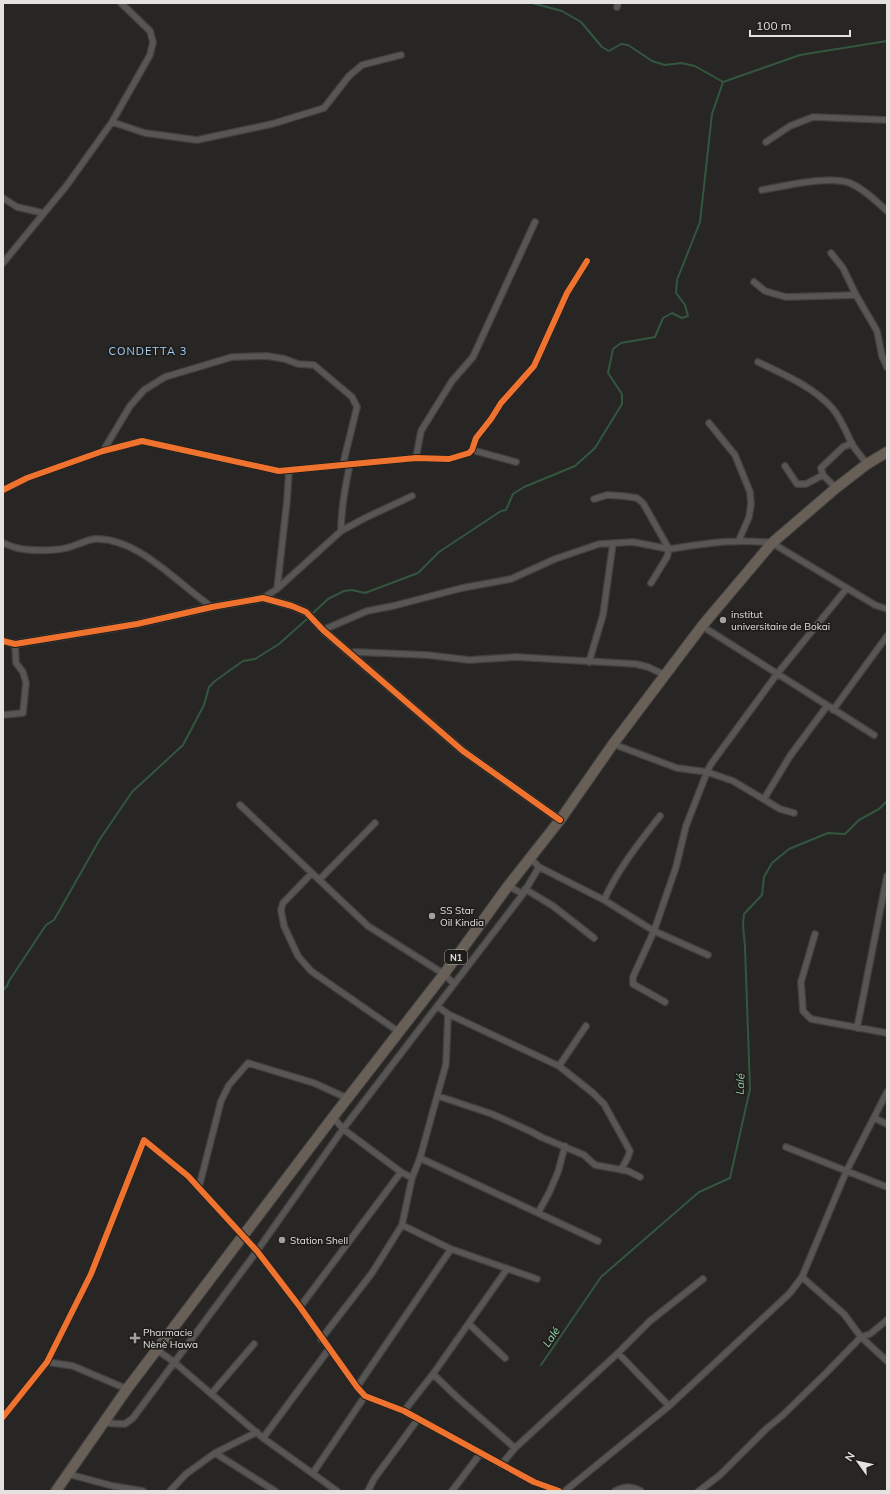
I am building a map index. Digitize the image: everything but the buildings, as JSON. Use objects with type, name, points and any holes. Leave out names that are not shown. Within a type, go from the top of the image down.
[{"type":"highway","name":"N1","points":[[56,1491],[127,1389],[347,1098],[444,974],[508,886],[560,820],[613,744],[702,626],[772,543],[836,488],[867,464],[887,452]]},
{"type":"street","points":[[3,263],[67,185],[112,122],[150,55],[153,42],[150,31],[121,3]]},
{"type":"street","points":[[112,122],[145,133],[197,140],[272,124],[324,108],[349,76],[362,65],[401,55]]},
{"type":"street","points":[[766,142],[790,126],[813,117],[887,120]]},
{"type":"street","points":[[762,190],[838,179],[851,184],[866,193],[887,211]]},
{"type":"street","points":[[3,198],[17,206],[43,213]]},
{"type":"street","points":[[416,458],[420,431],[452,381],[473,357],[535,222]]},
{"type":"street","points":[[832,253],[843,268],[856,295],[877,331],[882,356],[887,367]]},
{"type":"street","points":[[3,490],[27,478],[103,451],[142,441],[279,471],[416,458],[449,459],[469,453],[472,450],[476,438],[501,403],[534,366],[567,293],[587,261]]},
{"type":"street","points":[[754,282],[765,291],[786,297],[856,295]]},
{"type":"street","points":[[103,451],[130,406],[144,390],[165,377],[232,357],[267,356],[285,359],[298,364],[314,364],[352,396],[357,407],[346,464],[341,513],[341,531]]},
{"type":"street","points":[[758,362],[794,379],[822,399],[834,410],[843,423],[852,443],[867,464]]},
{"type":"street","points":[[709,422],[735,455],[750,492],[751,504],[749,517],[739,540]]},
{"type":"street","points":[[836,488],[823,475],[821,468],[843,447],[852,443]]},
{"type":"street","points":[[472,450],[516,462]]},
{"type":"street","points":[[785,466],[797,484],[806,484],[823,475]]},
{"type":"street","points":[[277,589],[289,470]]},
{"type":"street","points":[[594,499],[606,495],[637,498],[643,503],[669,549],[667,557],[651,583]]},
{"type":"street","points":[[3,641],[15,644],[137,624],[212,606],[263,598],[277,589],[341,531],[412,496]]},
{"type":"street","points":[[3,543],[17,548],[48,550],[66,548],[85,541],[96,539],[122,543],[166,570],[196,596],[212,606]]},
{"type":"street","points":[[323,630],[367,611],[393,606],[462,588],[511,579],[555,559],[599,544],[633,542],[669,549],[739,540],[772,543],[875,605],[887,609]]},
{"type":"street","points":[[589,662],[604,615],[613,543]]},
{"type":"street","points":[[665,1002],[633,984],[633,977],[654,932],[676,867],[686,826],[707,772],[711,764],[777,674],[848,588]]},
{"type":"street","points":[[263,598],[292,606],[306,612],[323,630],[463,751],[560,820]]},
{"type":"street","points":[[702,626],[874,735]]},
{"type":"street","points":[[833,710],[887,636]]},
{"type":"street","points":[[3,715],[23,713],[26,683],[23,672],[16,663],[15,644]]},
{"type":"street","points":[[349,653],[427,655],[469,660],[516,657],[636,664],[648,667],[665,675]]},
{"type":"street","points":[[764,799],[790,756],[827,706]]},
{"type":"street","points":[[613,744],[677,768],[707,772],[733,781],[780,809],[794,813]]},
{"type":"street","points":[[240,806],[368,926],[444,974],[454,984]]},
{"type":"street","points":[[604,900],[612,882],[660,816]]},
{"type":"street","points":[[319,880],[375,823]]},
{"type":"street","points":[[530,858],[539,866],[604,900],[654,932],[708,955]]},
{"type":"street","points":[[103,1423],[125,1424],[133,1418],[257,1251],[343,1129],[524,891],[539,866]]},
{"type":"street","points":[[312,873],[283,903],[281,910],[284,926],[298,956],[311,971],[399,1032]]},
{"type":"street","points":[[857,1028],[887,876]]},
{"type":"street","points":[[508,886],[524,891],[553,906],[594,938]]},
{"type":"street","points":[[815,934],[801,982],[803,1011],[811,1019],[887,1033]]},
{"type":"street","points":[[437,1006],[448,1014],[559,1066],[593,1093],[604,1104],[630,1152],[621,1170]]},
{"type":"street","points":[[321,1339],[372,1273],[402,1225],[412,1178],[420,1158],[446,1064],[448,1014]]},
{"type":"street","points":[[559,1066],[586,1026]]},
{"type":"street","points":[[199,1187],[221,1100],[229,1085],[248,1063],[314,1083],[347,1098]]},
{"type":"street","points":[[565,1491],[669,1406],[790,1293],[802,1277],[846,1172],[887,1092]]},
{"type":"street","points":[[438,1096],[458,1104],[492,1114],[541,1137],[565,1146],[584,1155],[595,1165],[621,1170],[640,1177]]},
{"type":"street","points":[[333,1117],[343,1129],[401,1172],[412,1178]]},
{"type":"street","points":[[874,1118],[887,1124]]},
{"type":"street","points":[[3,1417],[47,1362],[91,1274],[144,1140],[188,1176],[257,1251],[300,1307],[321,1339],[357,1388],[365,1396],[404,1411],[480,1454],[534,1482],[555,1491]]},
{"type":"street","points":[[538,1214],[558,1172],[565,1146]]},
{"type":"street","points":[[786,1147],[887,1187]]},
{"type":"street","points":[[420,1158],[598,1241]]},
{"type":"street","points":[[300,1307],[401,1172]]},
{"type":"street","points":[[402,1225],[451,1249],[537,1279]]},
{"type":"street","points":[[357,1388],[451,1249]]},
{"type":"street","points":[[404,1411],[433,1374],[507,1269]]},
{"type":"street","points":[[802,1277],[844,1314],[861,1337],[887,1361]]},
{"type":"street","points":[[501,1465],[515,1448],[618,1353],[650,1321],[703,1279]]},
{"type":"street","points":[[700,1491],[720,1476],[766,1428],[783,1415],[861,1337],[870,1334],[887,1320]]},
{"type":"street","points":[[469,1324],[505,1358]]},
{"type":"street","points":[[212,1394],[254,1344]]},
{"type":"street","points":[[263,1438],[329,1349]]},
{"type":"street","points":[[157,1350],[174,1362],[263,1438],[337,1491]]},
{"type":"street","points":[[618,1353],[669,1406]]},
{"type":"street","points":[[47,1362],[72,1366],[127,1389]]},
{"type":"street","points":[[433,1374],[515,1448]]},
{"type":"street","points":[[313,1473],[365,1396]]},
{"type":"street","points":[[368,1491],[374,1479],[418,1419]]},
{"type":"street","points":[[170,1491],[186,1474],[215,1453],[257,1432]]},
{"type":"street","points":[[215,1453],[275,1491]]},
{"type":"street","points":[[452,1491],[480,1454]]},
{"type":"street","points":[[68,1474],[113,1486],[143,1491]]},
{"type":"street","points":[[615,1491],[622,1487],[630,1486],[641,1491]]},
{"type":"waterway","points":[[532,3],[562,11],[581,22],[602,47],[609,51],[621,44],[628,45],[652,61],[665,65],[681,63],[695,66],[723,82],[800,55],[887,41]]},
{"type":"waterway","points":[[311,615],[328,599],[344,591],[352,590],[365,593],[418,573],[439,552],[501,511],[506,510],[513,494],[524,487],[575,466],[595,448],[622,404],[622,394],[608,373],[613,349],[621,343],[655,337],[663,318],[672,313],[682,318],[688,316],[685,305],[676,293],[677,280],[700,222],[712,114],[723,82]]},
{"type":"waterway","points":[[3,990],[46,925],[54,920],[100,839],[132,792],[183,745],[204,705],[209,687],[243,661],[255,659],[279,644],[308,618]]},
{"type":"waterway","name":"Lalé","points":[[541,1365],[601,1277],[699,1192],[730,1178],[750,1089],[743,925],[744,914],[762,895],[764,877],[772,863],[789,849],[828,833],[845,834],[859,820],[879,809],[887,801]]},
{"type":"cycle path","points":[[3,490],[27,478],[103,451],[142,441],[279,471],[416,458],[449,459],[469,453],[472,450],[476,438],[501,403],[534,366],[567,293],[587,261]]},
{"type":"cycle path","points":[[3,641],[15,644],[137,624],[212,607],[263,598],[292,606],[306,612],[323,630],[463,751],[560,820]]},
{"type":"cycle path","points":[[3,1417],[47,1362],[91,1274],[144,1140],[188,1176],[257,1251],[365,1396],[404,1411],[534,1482],[559,1491]]},
{"type":"place","name":"institut universitaire de Bokai","points":[[723,620]]},
{"type":"place","name":"SS Star Oil Kindia","points":[[432,916]]},
{"type":"place","name":"Station Shell","points":[[282,1240]]},
{"type":"place","name":"Pharmacie Nènè Hawa","points":[[135,1338]]},
{"type":"district","name":"СONDETTA 3","points":[[148,351]]}]
